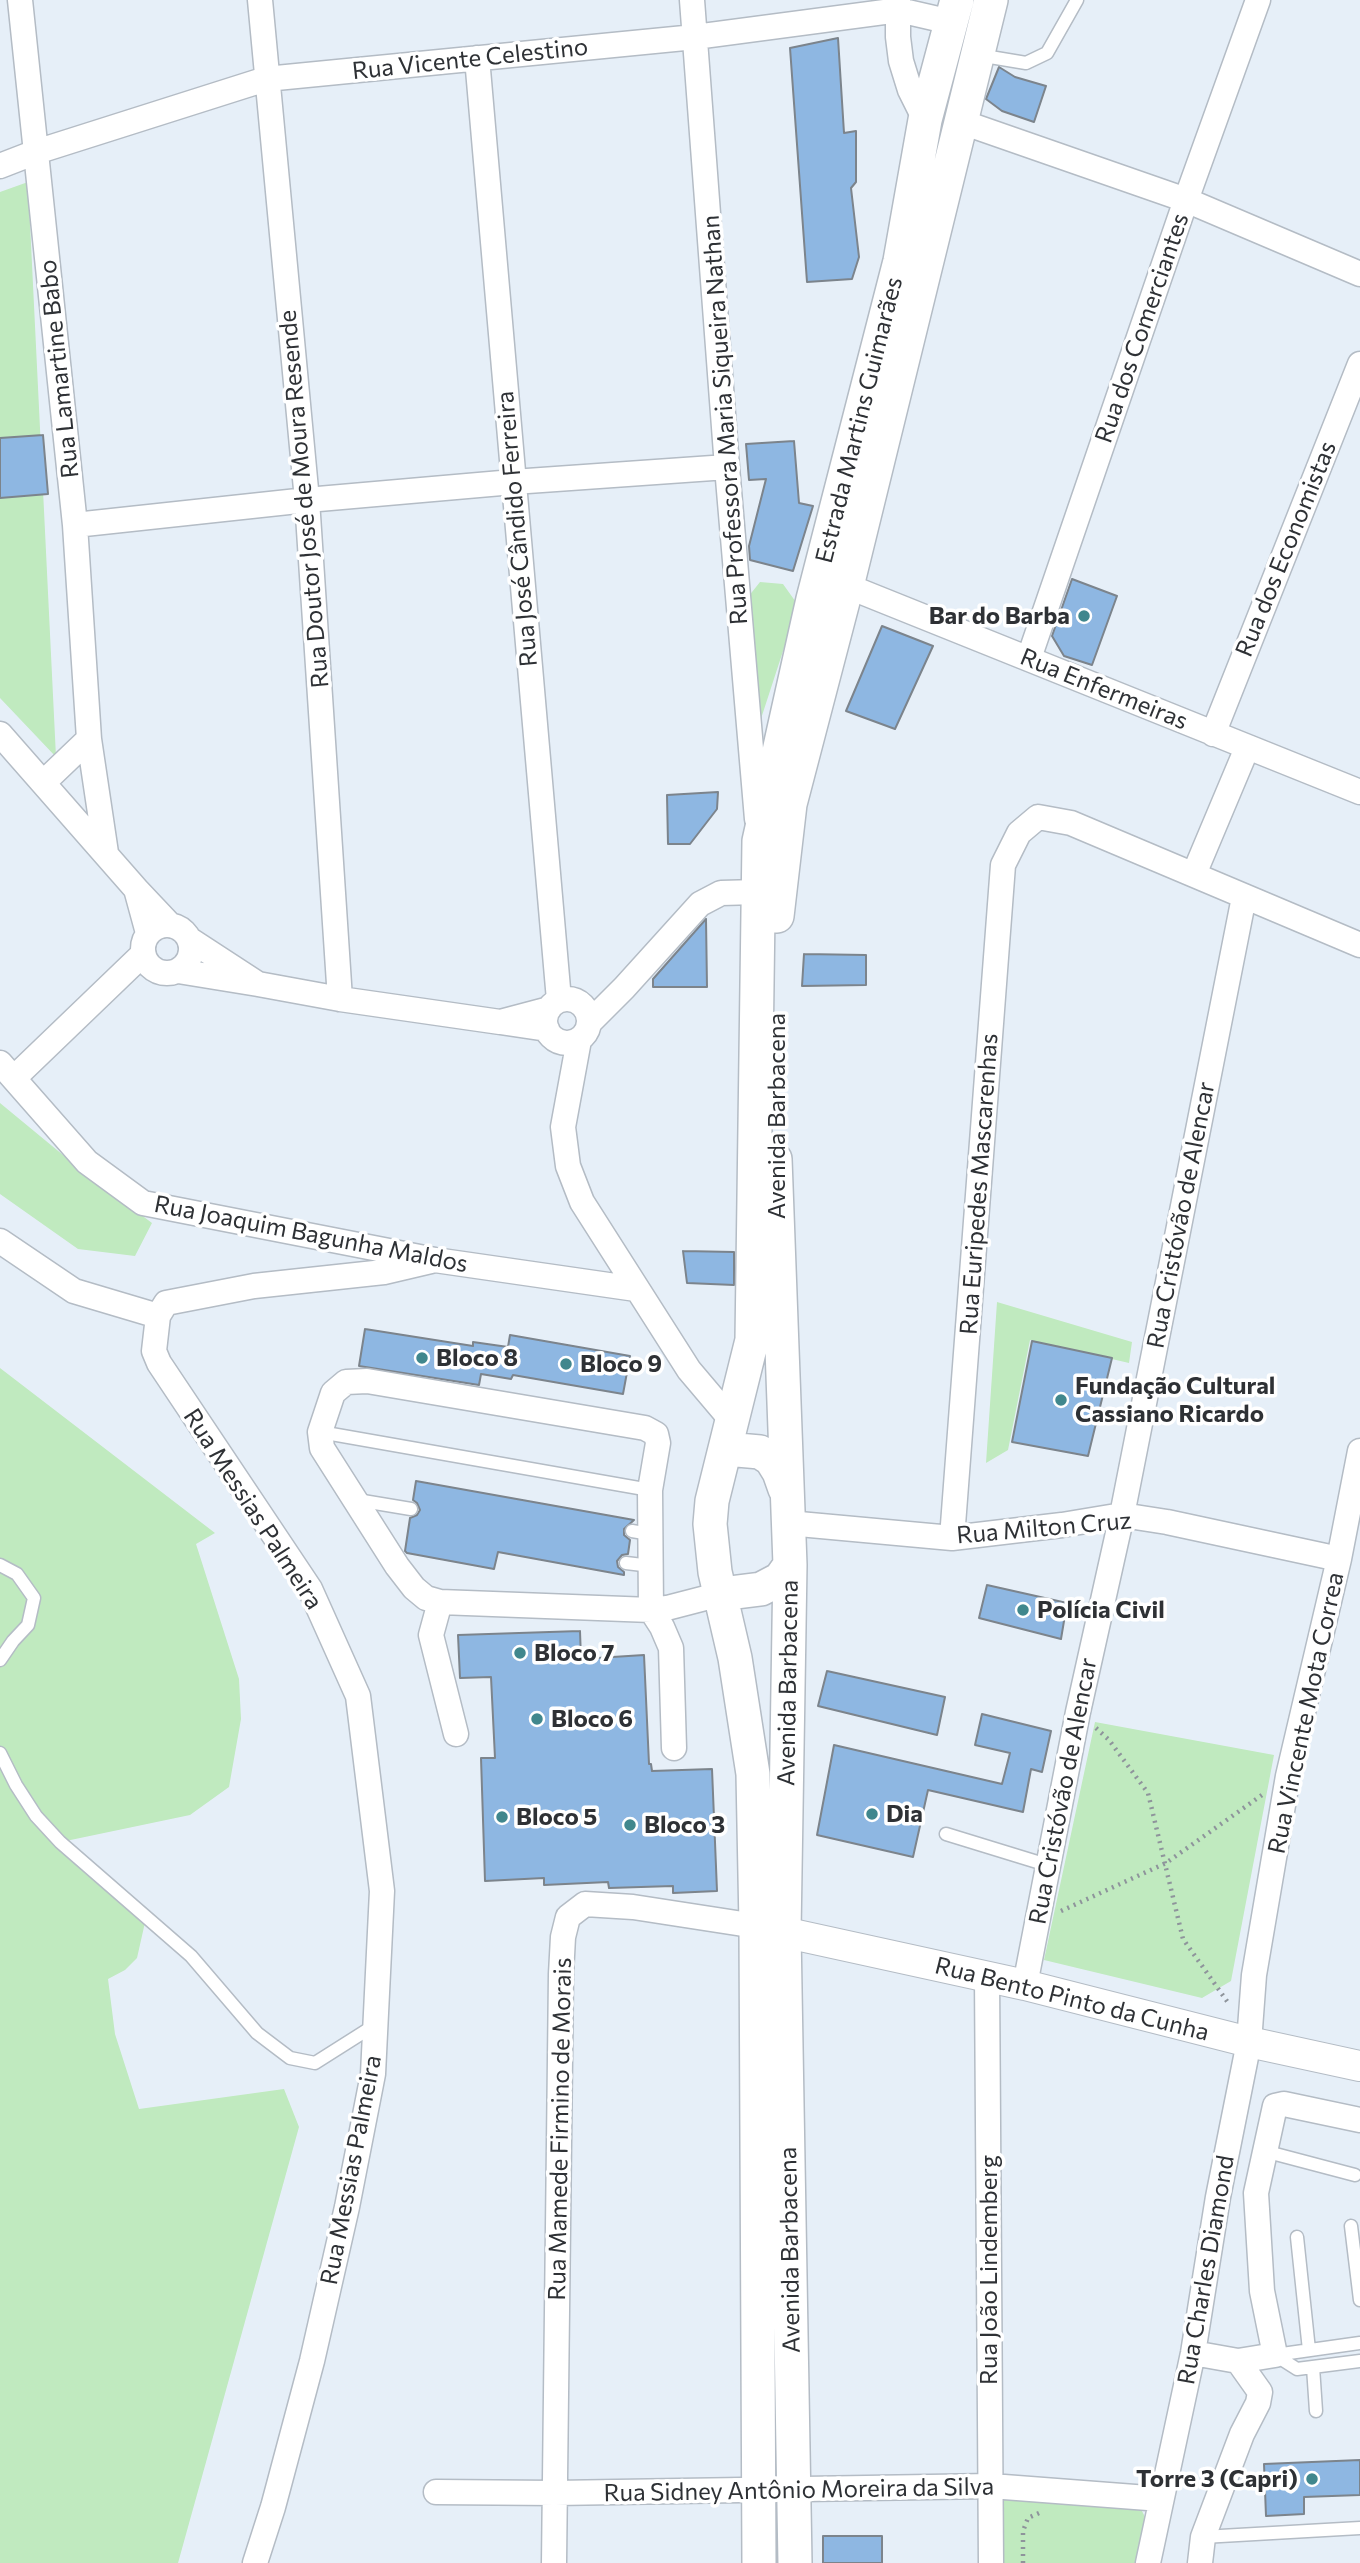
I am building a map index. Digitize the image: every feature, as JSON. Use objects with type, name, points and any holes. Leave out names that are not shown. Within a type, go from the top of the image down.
[{"type":"main road","name":"Estrada Martins Guimarães","points":[[790,804],[847,586],[991,0]]},
{"type":"main road","name":"Estrada Martins Guimarães","points":[[759,841],[813,599],[900,261],[925,120],[954,11]]},
{"type":"main road","points":[[954,11],[971,29],[980,47]]},
{"type":"main road","points":[[925,120],[939,125],[962,122]]},
{"type":"main road","name":"Avenida Barbacena","points":[[760,2563],[770,1929],[790,1565],[775,1153],[777,903],[790,804]]},
{"type":"main road","name":"Avenida Barbacena","points":[[759,841],[752,1340],[712,1501],[710,1524],[715,1572],[734,1658],[752,1774],[770,1929],[795,2489],[795,2563]]},
{"type":"main road","points":[[729,1436],[771,1459],[779,1472],[787,1508]]},
{"type":"main road","points":[[721,1594],[761,1589],[779,1578],[790,1565]]},
{"type":"street","name":"Rua Lamartine Babo","points":[[20,0],[75,525],[89,740],[106,853]]},
{"type":"street","name":"Rua Doutor José de Moura Resende","points":[[260,0],[307,500],[340,999]]},
{"type":"street","name":"Rua Professora Maria Siqueira Nathan","points":[[692,0],[727,467],[759,841]]},
{"type":"street","name":"Rua dos Comerciantes","points":[[1029,657],[1186,200],[1258,0]]},
{"type":"street","name":"Rua Vicente Celestino","points":[[0,166],[36,152],[267,79],[695,37],[899,5],[954,11]]},
{"type":"street","points":[[899,5],[898,37],[901,61],[910,90],[925,120]]},
{"type":"street","name":"Rua José Cândido Ferreira","points":[[477,58],[513,482],[552,1013]]},
{"type":"street","points":[[962,122],[1186,200],[1360,274]]},
{"type":"street","name":"Rua dos Economistas","points":[[1213,734],[1360,364]]},
{"type":"street","points":[[75,525],[307,500],[727,467]]},
{"type":"street","name":"Rua Enfermeiras","points":[[847,586],[1029,657],[1360,793]]},
{"type":"street","points":[[0,734],[136,889],[163,938],[258,984]]},
{"type":"street","points":[[44,782],[89,740]]},
{"type":"street","points":[[1247,748],[1194,874],[1360,945]]},
{"type":"street","name":"Rua Euripedes Mascarenhas","points":[[952,1538],[1003,865],[1019,833],[1038,817],[1071,823],[1194,874]]},
{"type":"street","points":[[552,1013],[550,1035],[562,1042],[584,1031],[700,904],[721,893],[757,892]]},
{"type":"street","name":"Rua Cristóvão de Alencar","points":[[1025,1985],[1078,1712],[1122,1515],[1244,897]]},
{"type":"street","points":[[163,938],[191,946],[189,961],[171,974],[150,967],[163,938]]},
{"type":"street","points":[[7,1070],[163,938]]},
{"type":"street","points":[[178,971],[340,999],[500,1022],[552,1013],[566,999],[578,1001],[587,1011],[564,1128],[568,1166],[582,1202],[729,1436]]},
{"type":"street","name":"Rua Joaquim Bagunha Maldos","points":[[7,1070],[87,1162],[143,1203],[435,1260],[636,1289]]},
{"type":"street","points":[[0,1241],[75,1291],[158,1316],[166,1303],[254,1286],[384,1272],[435,1260]]},
{"type":"street","name":"Rua Messias Palmeira","points":[[158,1316],[154,1351],[159,1363],[310,1589],[358,1696],[382,1891],[373,2074],[347,2207],[312,2361],[273,2507],[255,2563]]},
{"type":"street","points":[[674,1748],[671,1648],[651,1610],[651,1566],[641,1533],[658,1443],[656,1434],[645,1428],[367,1381],[346,1382],[333,1393],[320,1432],[322,1448],[397,1566],[414,1588],[426,1598],[440,1602],[651,1610],[721,1594]]},
{"type":"street","name":"Rua Vincente Mota Correa","points":[[1254,1975],[1288,1776],[1339,1559],[1360,1451]]},
{"type":"street","name":"Rua Milton Cruz","points":[[787,1508],[952,1538],[1122,1515],[1339,1559]]},
{"type":"street","points":[[440,1602],[431,1635],[456,1734]]},
{"type":"street","name":"Rua Mamede Firmino de Morais","points":[[554,2563],[561,1974],[563,1937],[568,1917],[585,1904],[633,1907],[770,1929]]},
{"type":"street","name":"Rua Bento Pinto da Cunha","points":[[770,1929],[1025,1985],[1249,2042],[1360,2066]]},
{"type":"street","name":"Rua Charles Diamond","points":[[1148,2563],[1193,2353],[1218,2197],[1249,2042],[1254,1975]]},
{"type":"street","name":"Rua João Lindemberg","points":[[987,1977],[991,2563]]},
{"type":"street","points":[[1193,2353],[1238,2361],[1275,2355],[1262,2291],[1256,2193],[1275,2106],[1289,2105],[1360,2120]]},
{"type":"street","points":[[1200,2563],[1203,2537],[1242,2434],[1258,2403],[1260,2392],[1238,2361]]},
{"type":"street","name":"Rua Sidney Antônio Moreira da Silva","points":[[436,2492],[555,2493],[990,2486],[1161,2499]]},
{"type":"lane","points":[[980,47],[1026,64],[1047,53],[1077,0]]},
{"type":"lane","points":[[320,1432],[650,1490]]},
{"type":"lane","points":[[356,1500],[411,1509]]},
{"type":"lane","points":[[626,1563],[651,1566]]},
{"type":"lane","points":[[0,1565],[17,1574],[34,1598],[29,1625],[13,1641],[0,1660]]},
{"type":"lane","points":[[0,1753],[36,1816],[60,1842],[191,1956],[257,2033],[290,2058],[315,2063],[375,2024]]},
{"type":"lane","points":[[946,1834],[1047,1865]]},
{"type":"lane","points":[[1264,2151],[1355,2175]]},
{"type":"lane","points":[[1351,2226],[1360,2300]]},
{"type":"lane","points":[[1297,2237],[1309,2350]]},
{"type":"lane","points":[[1275,2355],[1360,2343]]},
{"type":"lane","points":[[1275,2355],[1297,2369],[1360,2361]]},
{"type":"lane","points":[[1313,2367],[1316,2411]]},
{"type":"lane","points":[[1203,2537],[1360,2528]]},
{"type":"path","points":[[1078,1712],[1109,1740],[1148,1793],[1183,1939],[1229,2003],[1249,2042]]},
{"type":"path","points":[[1036,1923],[1166,1863],[1288,1776]]},
{"type":"path","points":[[1023,2563],[1023,2531],[1028,2518],[1040,2512]]},
{"type":"green space","points":[[28,182],[56,757],[0,698],[0,192]]},
{"type":"green space","points":[[760,582],[783,584],[798,605],[756,734],[748,597]]},
{"type":"green space","points":[[0,1103],[80,1169],[152,1223],[135,1256],[78,1249],[0,1194]]},
{"type":"green space","points":[[997,1302],[1132,1342],[1129,1363],[1030,1340],[1008,1450],[986,1463]]},
{"type":"green space","points":[[0,1368],[215,1533],[196,1544],[239,1679],[241,1719],[229,1787],[190,1815],[61,1842],[146,1918],[137,1958],[125,1970],[108,1979],[115,2034],[139,2109],[284,2089],[299,2127],[178,2563],[0,2563]]},
{"type":"green space","points":[[1095,1722],[1274,1755],[1231,1981],[1202,1998],[1044,1960]]},
{"type":"green space","points":[[1003,2497],[1138,2503],[1145,2517],[1136,2563],[1003,2563]]},
{"type":"building","points":[[838,38],[844,133],[856,131],[856,182],[851,188],[859,257],[852,279],[807,282],[790,48]]},
{"type":"building","points":[[999,67],[1015,77],[1046,86],[1034,122],[1002,111],[986,99]]},
{"type":"building","points":[[43,435],[48,494],[0,498],[0,438]]},
{"type":"building","points":[[794,441],[799,503],[813,506],[793,571],[750,560],[749,546],[766,479],[749,480],[746,444]]},
{"type":"building","name":"Bar do Barba","points":[[1072,579],[1117,596],[1092,665],[1064,656],[1052,636]]},
{"type":"building","points":[[882,626],[933,646],[895,729],[846,711]]},
{"type":"building","points":[[718,792],[717,809],[690,844],[668,844],[667,795]]},
{"type":"building","points":[[706,919],[707,987],[653,987],[653,979]]},
{"type":"building","points":[[804,954],[866,955],[866,985],[802,986]]},
{"type":"building","points":[[683,1251],[734,1252],[734,1285],[687,1283]]},
{"type":"building","points":[[365,1329],[473,1346],[473,1342],[508,1347],[510,1335],[630,1356],[623,1394],[513,1375],[511,1379],[481,1374],[479,1385],[359,1366]]},
{"type":"building","name":"Fundação Cultural Cassiano Ricardo","points":[[1032,1341],[1112,1358],[1088,1456],[1012,1442]]},
{"type":"building","points":[[416,1481],[634,1520],[624,1529],[624,1535],[630,1540],[628,1554],[622,1555],[617,1561],[624,1575],[498,1552],[494,1569],[407,1553],[405,1551],[410,1518],[420,1510],[413,1500]]},
{"type":"building","name":"Polícia Civil","points":[[987,1585],[1067,1603],[1061,1639],[979,1618]]},
{"type":"building","points":[[580,1631],[581,1659],[644,1655],[649,1764],[652,1771],[712,1769],[717,1891],[673,1893],[673,1886],[609,1888],[608,1882],[544,1885],[544,1878],[485,1881],[481,1758],[495,1758],[491,1677],[460,1678],[458,1635]]},
{"type":"building","points":[[827,1671],[945,1697],[937,1735],[818,1706]]},
{"type":"building","points":[[982,1714],[1051,1731],[1042,1772],[1031,1769],[1023,1812],[928,1790],[913,1857],[817,1835],[834,1745],[1002,1784],[1010,1753],[975,1745]]},
{"type":"building","name":"Torre 3 (Capri)","points":[[1360,2460],[1360,2495],[1304,2497],[1304,2514],[1266,2516],[1264,2464]]},
{"type":"building","points":[[823,2536],[882,2536],[882,2563],[823,2563]]},
{"type":"place","name":"Bar do Barba","points":[[1084,616]]},
{"type":"place","name":"Bloco 8","points":[[422,1358]]},
{"type":"place","name":"Bloco 9","points":[[566,1364]]},
{"type":"place","name":"Fundação Cultural Cassiano Ricardo","points":[[1061,1400]]},
{"type":"place","name":"Polícia Civil","points":[[1023,1610]]},
{"type":"place","name":"Bloco 7","points":[[520,1653]]},
{"type":"place","name":"Bloco 6","points":[[537,1719]]},
{"type":"place","name":"Dia","points":[[872,1814]]},
{"type":"place","name":"Bloco 5","points":[[502,1817]]},
{"type":"place","name":"Bloco 3","points":[[630,1825]]},
{"type":"place","name":"Torre 3 (Capri)","points":[[1312,2479]]}]
